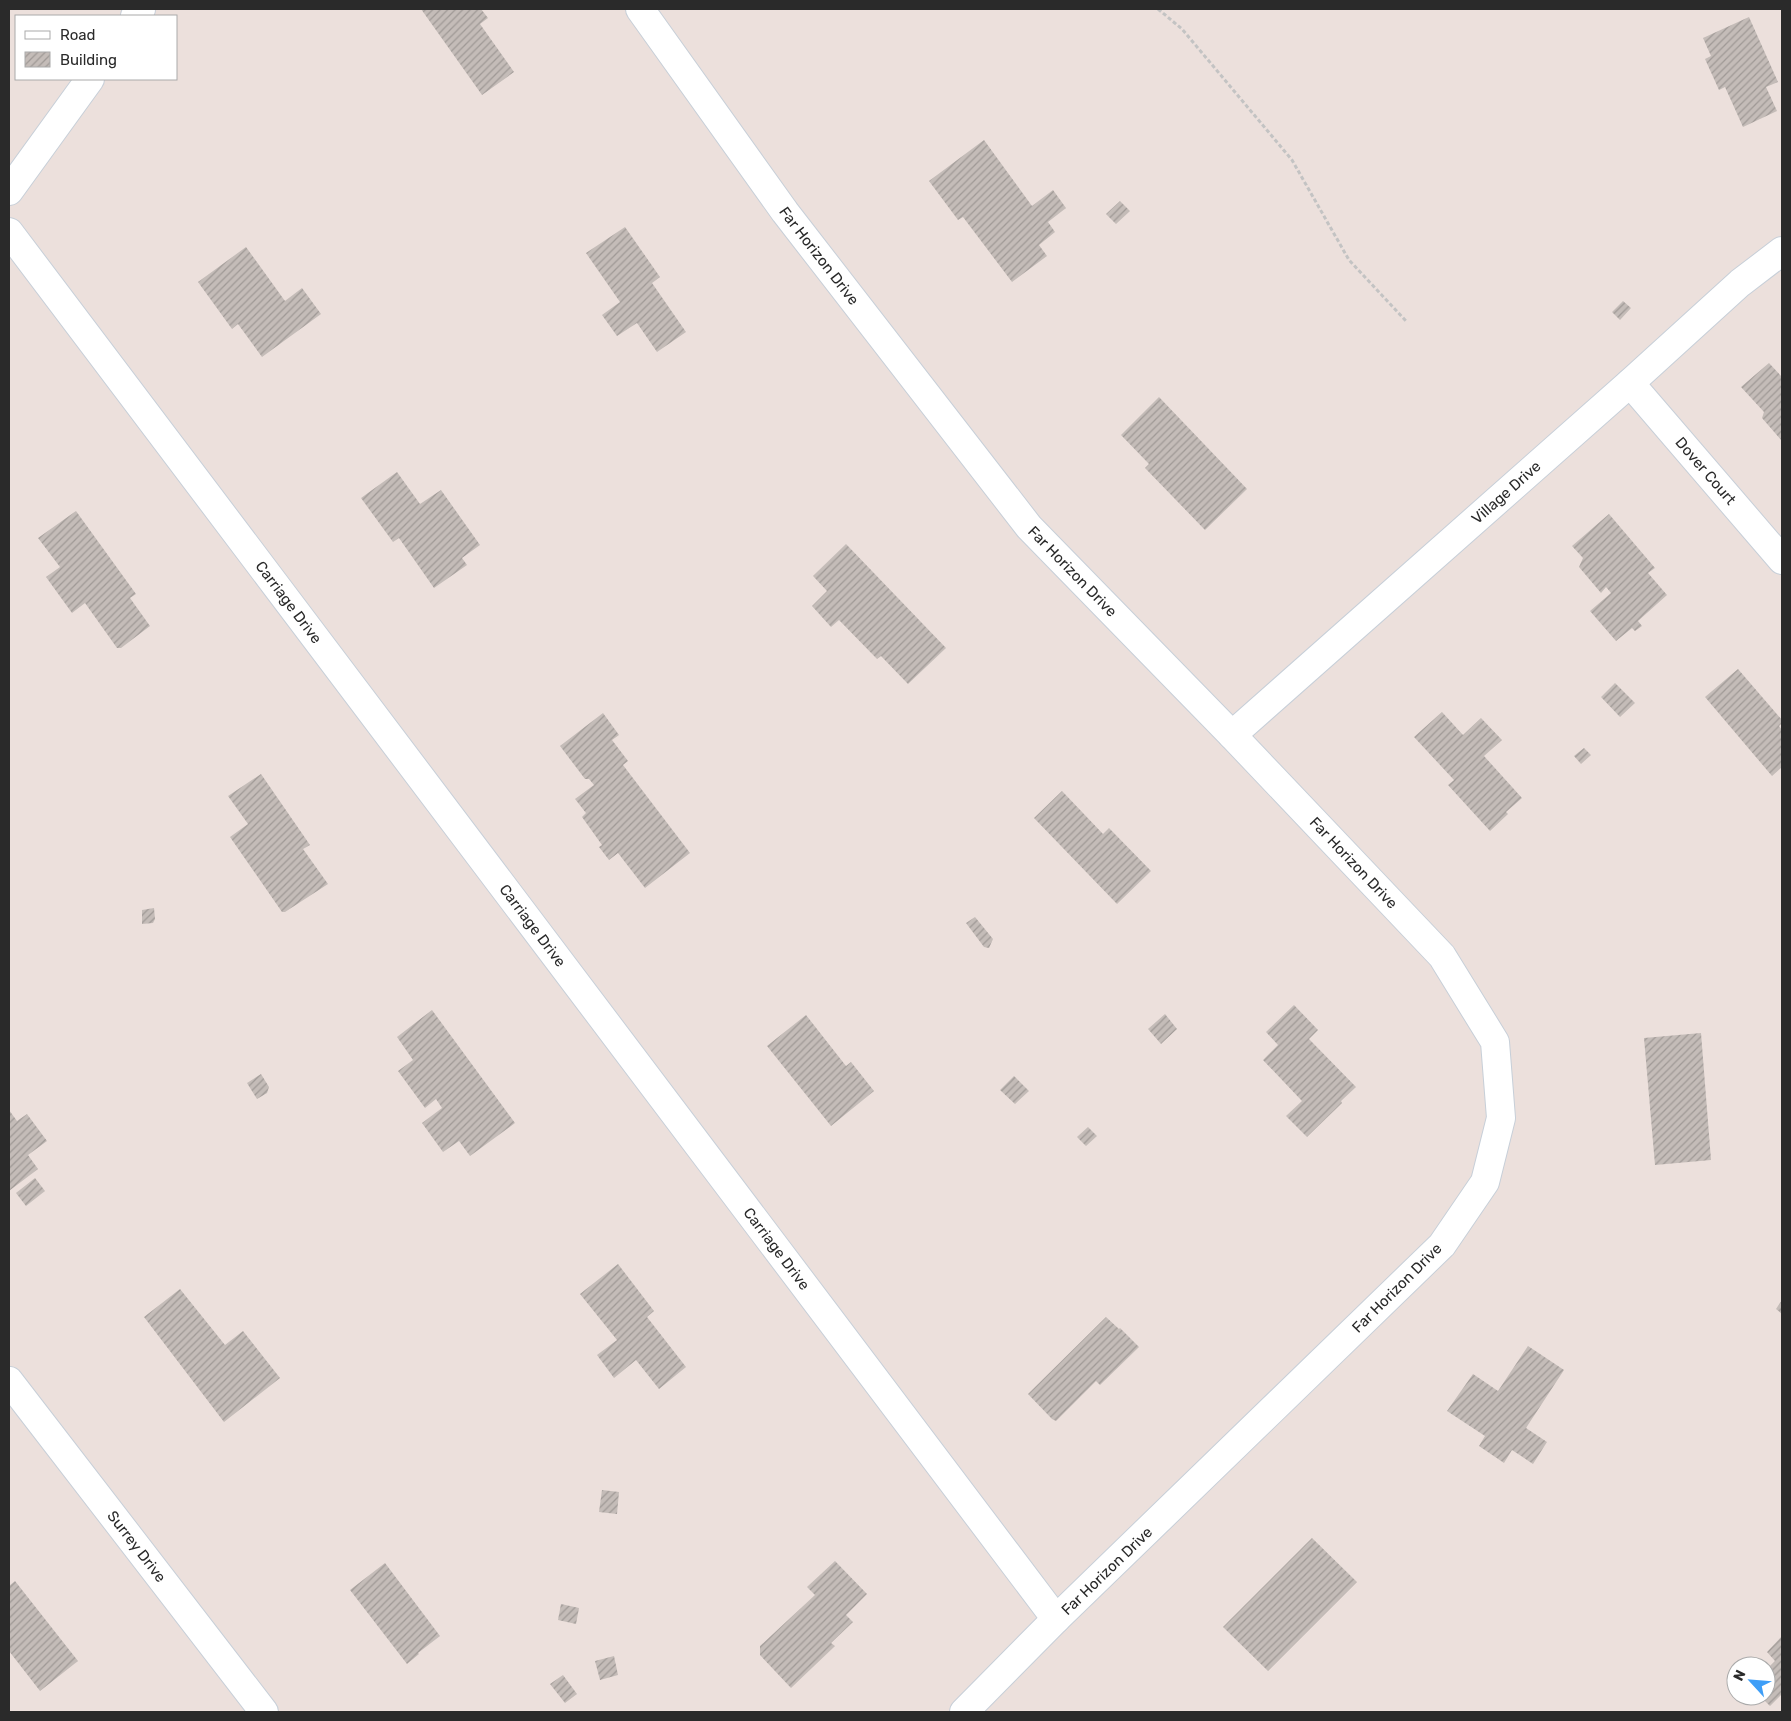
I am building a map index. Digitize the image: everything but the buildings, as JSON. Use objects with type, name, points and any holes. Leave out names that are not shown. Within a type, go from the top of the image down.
[{"type":"street","name":"Far Horizon Drive","points":[[640,9],[785,212],[1029,527],[1232,735],[1442,956],[1495,1042],[1501,1118],[1485,1182],[1442,1245],[1056,1620],[964,1712]]},
{"type":"street","points":[[9,191],[89,80]]},
{"type":"street","name":"Carriage Drive","points":[[9,232],[1056,1620]]},
{"type":"street","name":"Village Drive","points":[[1232,735],[1630,383],[1740,283],[1782,251]]},
{"type":"street","name":"Dover Court","points":[[1630,383],[1782,560]]},
{"type":"street","name":"Surrey Drive","points":[[9,1381],[264,1712]]},
{"type":"path","points":[[1158,9],[1182,29],[1292,160],[1349,260],[1406,321]]}]
